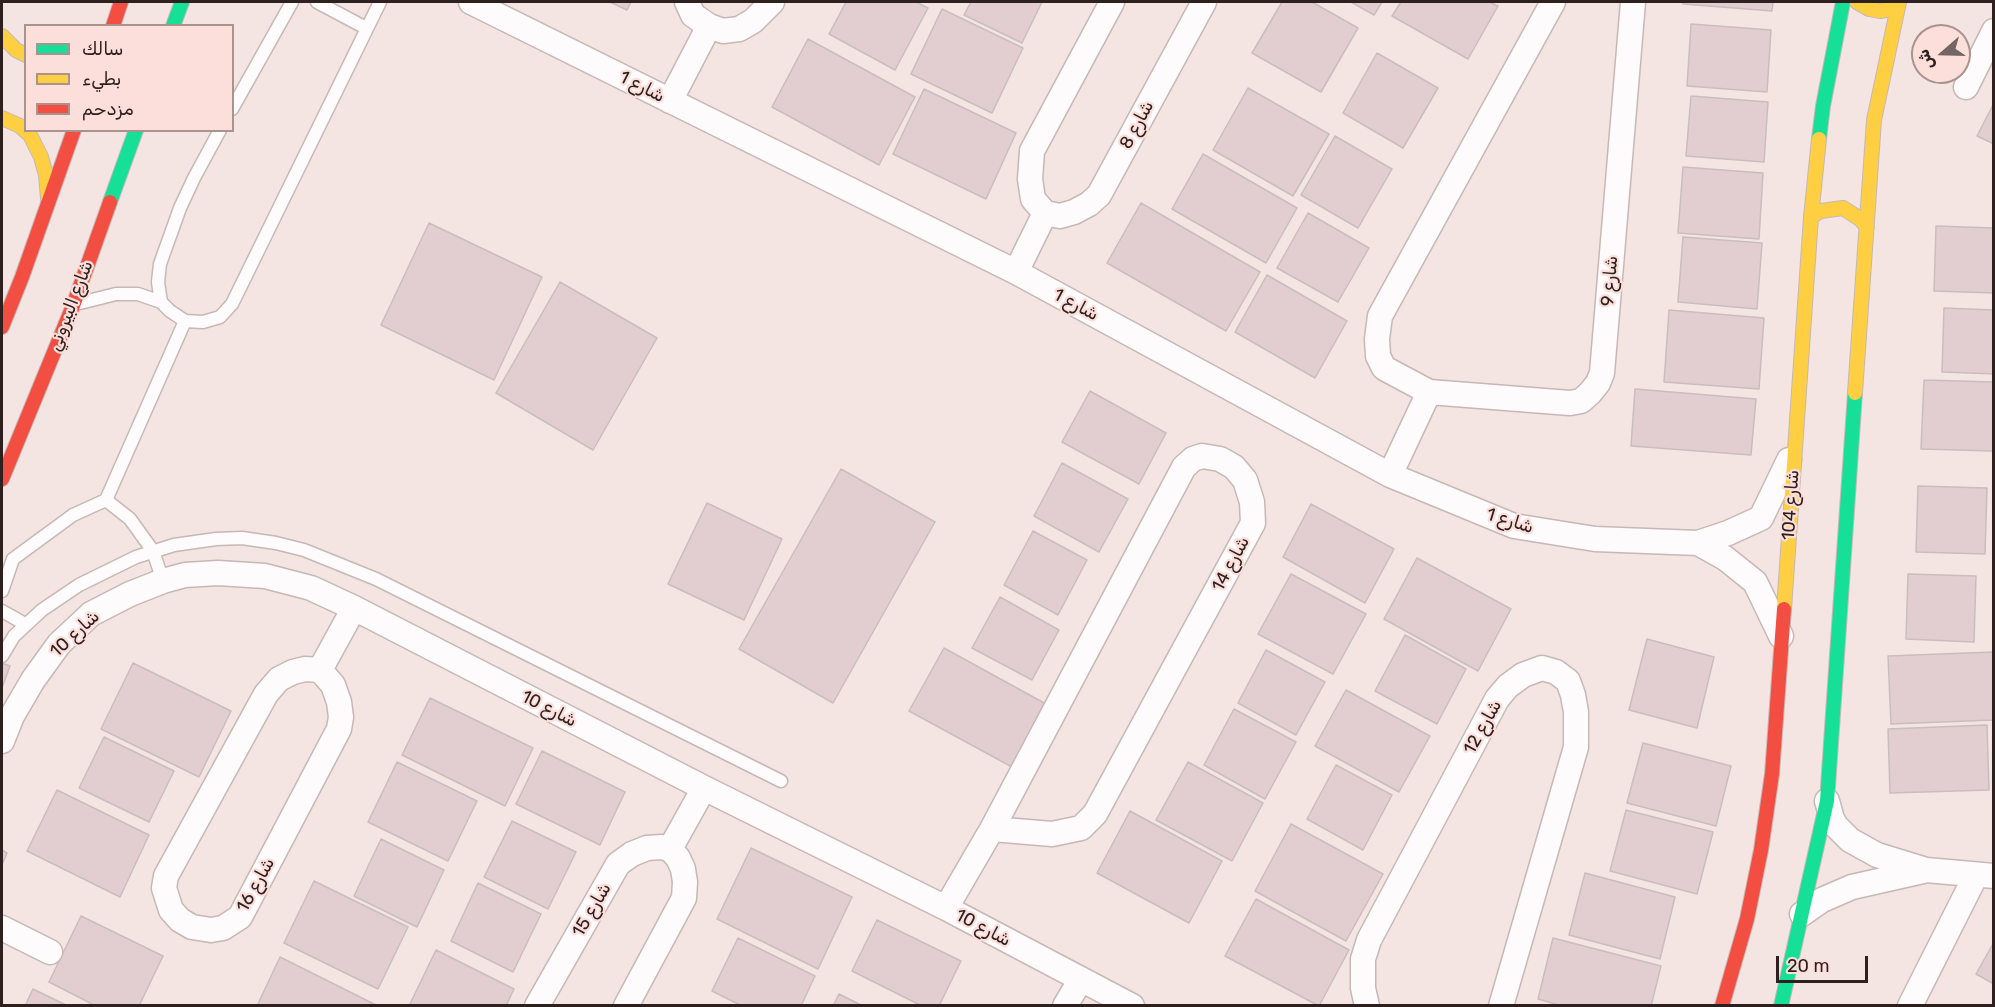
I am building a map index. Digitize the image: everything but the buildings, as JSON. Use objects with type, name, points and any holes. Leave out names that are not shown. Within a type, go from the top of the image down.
[{"type":"street","points":[[114,24],[121,2]]},
{"type":"street","points":[[174,24],[182,2]]},
{"type":"street","name":"شارع 1","points":[[471,2],[1016,272],[1390,475],[1514,526],[1595,539],[1698,543],[1761,518],[1795,448]]},
{"type":"street","points":[[687,2],[693,15],[709,26],[723,31],[739,28],[753,21],[772,2]]},
{"type":"street","points":[[1016,272],[1045,213],[1033,199],[1030,179],[1032,151],[1112,2]]},
{"type":"street","name":"شارع 8","points":[[1045,213],[1060,216],[1074,212],[1089,204],[1099,195],[1204,2]]},
{"type":"street","name":"شارع 9","points":[[1553,2],[1380,316],[1377,339],[1378,356],[1384,368],[1429,392],[1570,403],[1581,401],[1598,383],[1602,373],[1633,2]]},
{"type":"street","name":"شارع 104","points":[[1722,1005],[1747,919],[1761,850],[1772,774],[1811,217],[1823,106],[1843,2]]},
{"type":"street","points":[[1857,2],[1869,9],[1880,11],[1898,5]]},
{"type":"street","points":[[1782,1005],[1827,801],[1874,120],[1898,5]]},
{"type":"street","points":[[670,101],[709,26]]},
{"type":"street","points":[[1966,87],[1994,31]]},
{"type":"street","points":[[2,36],[16,50],[24,54]]},
{"type":"street","points":[[2,118],[24,130]]},
{"type":"street","points":[[27,132],[41,157],[46,175],[48,200]]},
{"type":"street","points":[[2,327],[73,132]]},
{"type":"street","name":"شارع البيروني","points":[[2,479],[73,306],[134,132]]},
{"type":"street","points":[[1811,217],[1821,211],[1843,208],[1860,219],[1867,227]]},
{"type":"street","points":[[1390,475],[1429,392]]},
{"type":"street","name":"شارع 14","points":[[946,908],[992,829],[1184,467],[1193,459],[1202,456],[1220,459],[1234,467],[1245,480],[1252,502],[1253,523],[1095,814],[1081,828],[1052,834],[992,829]]},
{"type":"street","name":"شارع 1","points":[[1698,543],[1725,558],[1755,582],[1781,636]]},
{"type":"street","name":"شارع 10","points":[[2,741],[12,716],[33,680],[59,644],[91,614],[130,594],[163,581],[185,576],[218,573],[266,576],[311,588],[354,608],[704,788],[946,908],[1132,1005]]},
{"type":"street","points":[[320,670],[354,608]]},
{"type":"street","name":"شارع 12","points":[[1367,1005],[1363,988],[1363,959],[1369,940],[1497,699],[1508,686],[1523,675],[1542,668],[1556,672],[1568,681],[1576,712],[1576,747],[1501,1005]]},
{"type":"street","name":"شارع 16","points":[[305,669],[320,670],[333,685],[339,702],[341,717],[339,729],[240,917],[223,928],[211,930],[192,927],[180,920],[171,910],[164,888],[166,876],[266,694],[279,679],[293,672],[305,669]]},
{"type":"street","points":[[626,1005],[684,898],[683,869],[678,858],[670,849],[704,788]]},
{"type":"street","points":[[1827,801],[1836,826],[1850,840],[1877,855],[1926,870],[1985,875],[1910,1005]]},
{"type":"street","name":"شارع 15","points":[[537,1005],[618,864],[632,854],[647,848],[670,849]]},
{"type":"street","points":[[1802,914],[1822,900],[1852,886],[1926,870]]},
{"type":"street","points":[[2,928],[50,952]]},
{"type":"street","points":[[1065,1005],[1081,979]]},
{"type":"lane","points":[[234,105],[292,2]]},
{"type":"lane","points":[[317,2],[366,28]]},
{"type":"lane","points":[[73,306],[94,298],[116,294],[138,294],[161,302],[185,321],[203,322],[220,317],[232,304],[380,2]]},
{"type":"lane","points":[[161,302],[158,282],[160,264],[168,239],[194,178],[219,132]]},
{"type":"lane","points":[[2,591],[13,559],[73,515],[106,500],[185,321]]},
{"type":"lane","points":[[106,500],[130,519],[153,551],[163,581]]},
{"type":"lane","points":[[2,656],[14,636],[25,624],[79,585],[118,564],[153,551],[195,541],[242,538],[276,543],[314,554],[376,579],[781,781]]},
{"type":"lane","points":[[2,611],[25,624]]},
{"type":"traffic: fast","points":[[174,24],[182,2]]},
{"type":"traffic: fast","points":[[1819,139],[1843,2]]},
{"type":"traffic: fast","points":[[110,202],[135,132]]},
{"type":"traffic: fast","points":[[1781,1006],[1827,801],[1855,393]]},
{"type":"traffic: slow","points":[[1857,2],[1869,9],[1880,11],[1897,8]]},
{"type":"traffic: slow","points":[[1855,393],[1874,120],[1899,2]]},
{"type":"traffic: slow","points":[[2,36],[16,50],[24,54]]},
{"type":"traffic: slow","points":[[2,118],[24,130]]},
{"type":"traffic: slow","points":[[27,132],[41,157],[46,175],[48,198]]},
{"type":"traffic: slow","points":[[1784,609],[1811,217],[1819,139]]},
{"type":"traffic: slow","points":[[1811,217],[1821,211],[1843,208],[1860,219],[1867,227]]},
{"type":"traffic: jam","points":[[114,24],[121,2]]},
{"type":"traffic: jam","points":[[2,327],[73,132]]},
{"type":"traffic: jam","points":[[2,479],[73,306],[110,202]]},
{"type":"traffic: jam","points":[[1722,1006],[1747,919],[1761,850],[1772,774],[1784,609]]}]
